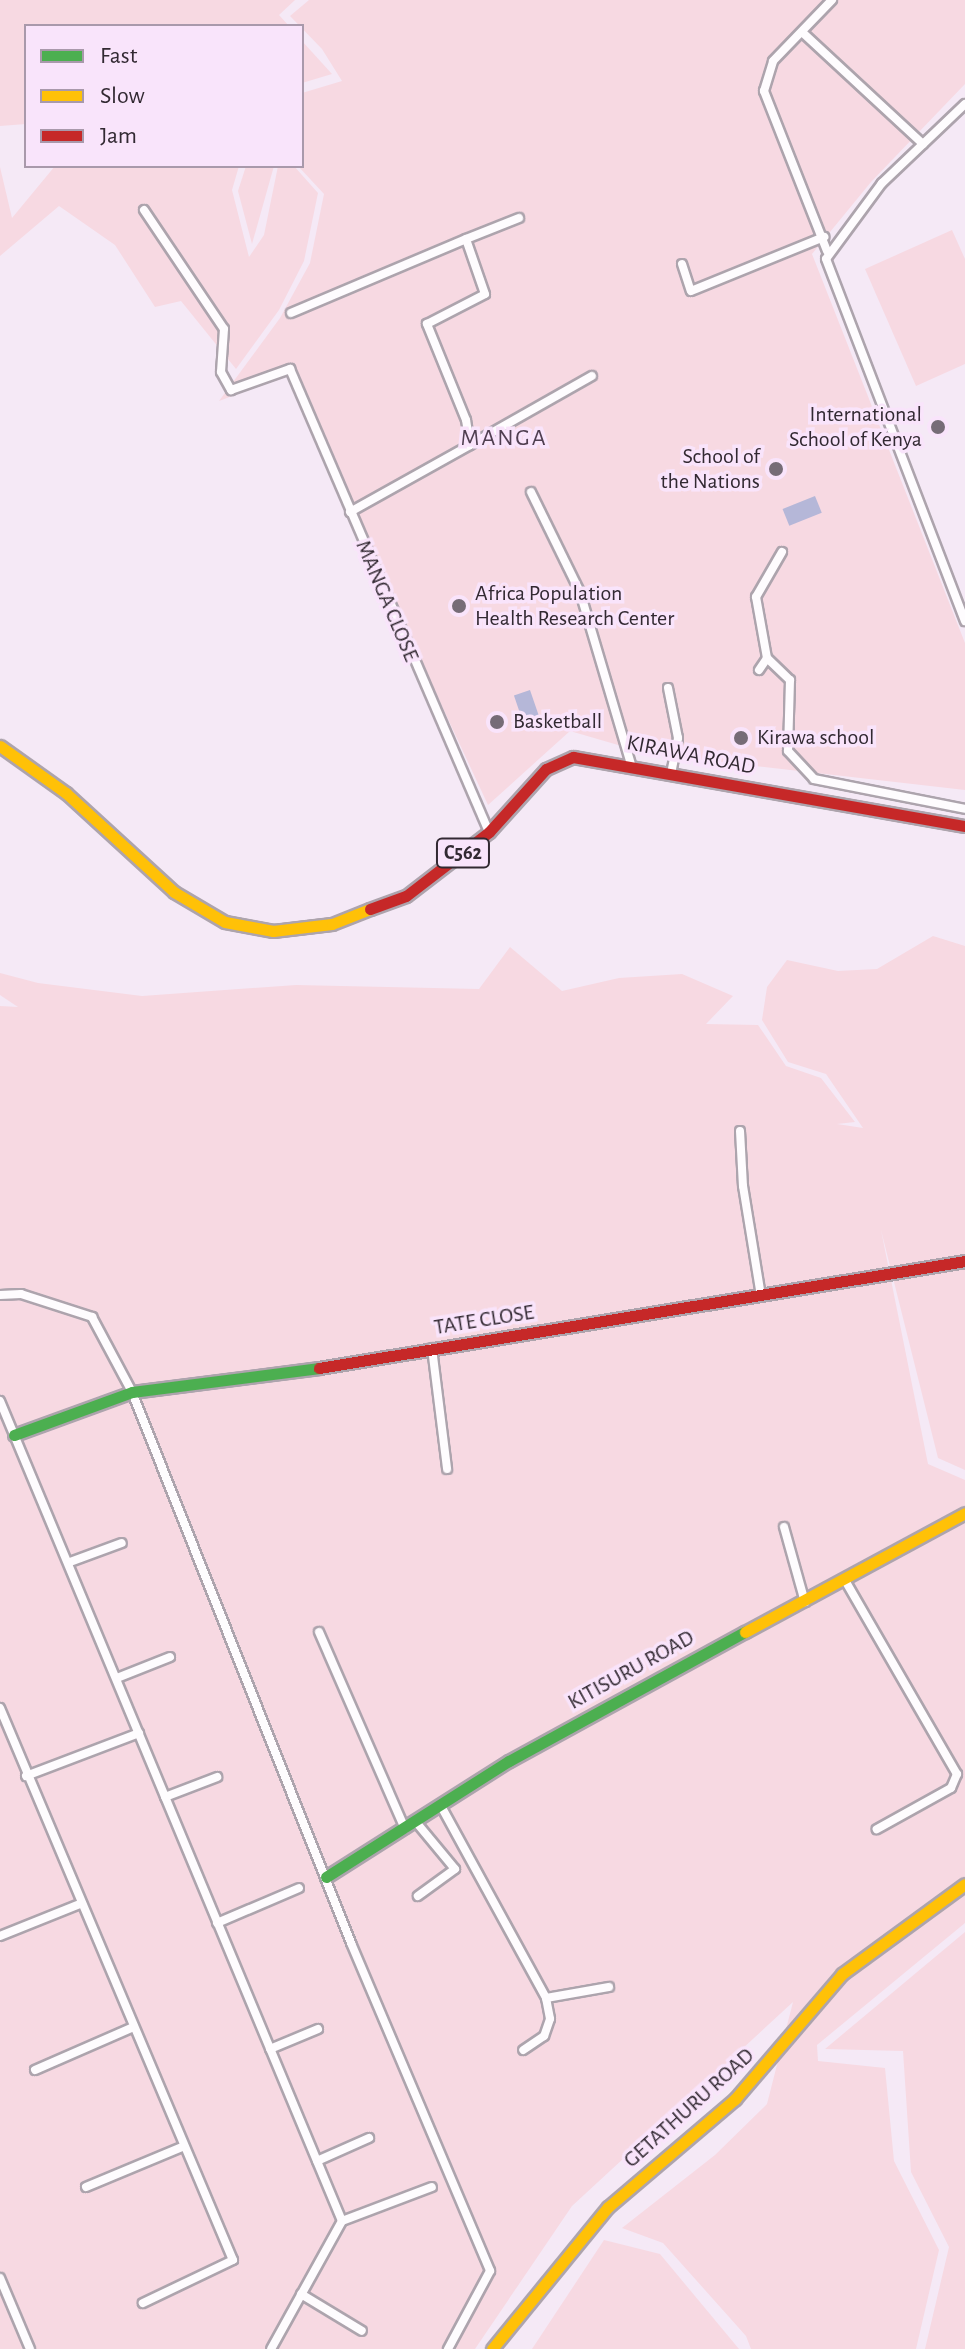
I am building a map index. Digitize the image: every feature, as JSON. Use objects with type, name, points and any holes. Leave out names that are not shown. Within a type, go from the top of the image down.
[{"type":"main road","name":"KIRAWA ROAD","points":[[0,746],[66,793],[174,892],[225,922],[247,929],[301,928],[379,910],[423,885],[489,832],[555,763],[583,757],[965,826]]},
{"type":"main road","name":"TATE CLOSE","points":[[14,1435],[132,1392],[341,1365],[965,1261]]},
{"type":"main road","name":"KITISURU ROAD","points":[[326,1877],[528,1750],[846,1582],[965,1513]]},
{"type":"main road","name":"GETATHURU ROAD","points":[[492,2349],[608,2207],[735,2099],[842,1974],[965,1884]]},
{"type":"street","points":[[832,0],[773,61],[764,91],[824,237],[833,250]]},
{"type":"street","points":[[802,32],[923,144]]},
{"type":"street","points":[[965,104],[882,183],[833,250],[830,276],[937,539],[965,621]]},
{"type":"street","name":"MANGA CLOSE","points":[[144,210],[224,329],[221,372],[231,390],[290,369],[489,832]]},
{"type":"street","points":[[291,313],[519,218]]},
{"type":"street","points":[[682,264],[691,291],[824,237]]},
{"type":"street","points":[[466,239],[484,296],[427,324],[466,420],[470,445]]},
{"type":"street","points":[[350,512],[592,376]]},
{"type":"street","points":[[531,492],[580,592],[631,764]]},
{"type":"street","points":[[782,552],[756,597],[767,658],[790,680],[788,751],[814,779],[965,809]]},
{"type":"street","points":[[759,670],[767,658]]},
{"type":"street","points":[[668,688],[678,738],[671,773]]},
{"type":"street","points":[[740,1131],[743,1186],[761,1296]]},
{"type":"street","points":[[0,1295],[21,1294],[92,1317],[132,1392],[326,1877],[490,2271],[448,2349]]},
{"type":"street","points":[[432,1348],[447,1469]]},
{"type":"street","points":[[0,1401],[70,1562],[342,2221]]},
{"type":"street","points":[[784,1527],[805,1602]]},
{"type":"street","points":[[70,1562],[122,1543]]},
{"type":"street","points":[[846,1582],[957,1774],[951,1788],[877,1829]]},
{"type":"street","points":[[319,1632],[410,1826],[455,1869],[418,1896]]},
{"type":"street","points":[[117,1678],[170,1657]]},
{"type":"street","points":[[0,1708],[131,2028],[233,2260],[143,2303]]},
{"type":"street","points":[[26,1776],[139,1733]]},
{"type":"street","points":[[165,1797],[217,1777]]},
{"type":"street","points":[[441,1806],[546,1998],[550,2019],[544,2036],[523,2050]]},
{"type":"street","points":[[217,1923],[299,1888]]},
{"type":"street","points":[[0,1936],[80,1904]]},
{"type":"street","points":[[546,1998],[609,1987]]},
{"type":"street","points":[[35,2070],[131,2028]]},
{"type":"street","points":[[270,2049],[318,2029]]},
{"type":"street","points":[[317,2161],[369,2138]]},
{"type":"street","points":[[86,2187],[182,2147]]},
{"type":"street","points":[[271,2349],[342,2221],[432,2187]]},
{"type":"street","points":[[0,2278],[30,2349]]},
{"type":"street","points":[[301,2294],[362,2331]]},
{"type":"shaded area","points":[[0,0],[295,0],[279,15],[287,24],[24,24],[24,124],[0,126]]},
{"type":"shaded area","points":[[309,0],[965,0],[965,84],[871,182],[812,254],[965,643],[965,790],[649,754],[570,731],[488,805],[288,375],[219,401],[280,318],[310,263],[324,194],[300,168],[304,168],[304,92],[342,81],[322,49],[304,30],[304,24],[298,24],[290,16]]},
{"type":"shaded area","points":[[304,43],[332,74],[304,82]]},
{"type":"shaded area","points":[[0,167],[12,218],[53,168],[238,168],[232,190],[249,257],[264,235],[278,168],[296,168],[318,193],[304,261],[279,310],[236,369],[181,301],[155,307],[115,245],[59,206],[0,256]]},
{"type":"shaded area","points":[[245,168],[273,168],[252,244],[238,191]]},
{"type":"shaded area","points":[[952,230],[965,259],[965,364],[916,386],[865,269]]},
{"type":"shaded area","points":[[933,936],[965,946],[965,1470],[938,1458],[881,1230],[928,1464],[965,1480],[965,1923],[817,2045],[818,2061],[885,2068],[894,2161],[939,2250],[916,2349],[751,2349],[746,2336],[663,2243],[622,2228],[715,2155],[767,2104],[793,2002],[572,2206],[475,2349],[0,2349],[0,1006],[18,1007],[0,995],[0,973],[38,983],[142,996],[296,985],[479,989],[510,947],[562,991],[619,978],[682,974],[733,996],[706,1024],[758,1025],[786,1066],[821,1078],[855,1122],[837,1124],[863,1128],[826,1074],[788,1062],[762,1020],[767,987],[787,960],[838,971],[877,969]]},
{"type":"shaded area","points":[[965,1932],[965,2349],[925,2349],[949,2247],[911,2172],[903,2051],[825,2049]]},
{"type":"shaded area","points":[[604,2240],[660,2254],[739,2349],[532,2349]]},
{"type":"water","points":[[815,496],[822,513],[789,526],[783,509]]},
{"type":"water","points":[[530,690],[541,722],[525,728],[514,696]]},
{"type":"traffic: fast","points":[[14,1435],[132,1392],[319,1368]]},
{"type":"traffic: fast","points":[[326,1877],[509,1761],[745,1632]]},
{"type":"traffic: slow","points":[[0,746],[66,793],[174,892],[225,922],[273,931],[332,924],[370,909]]},
{"type":"traffic: slow","points":[[745,1632],[965,1513]]},
{"type":"traffic: slow","points":[[492,2349],[608,2207],[735,2099],[842,1974],[965,1884]]},
{"type":"traffic: jam","points":[[370,909],[406,896],[489,832],[546,769],[573,757],[965,826]]},
{"type":"traffic: jam","points":[[319,1368],[965,1261]]},
{"type":"place","name":"International School of Kenya","points":[[938,427]]},
{"type":"place","name":"School of the Nations","points":[[776,469]]},
{"type":"place","name":"Africa Population Health Research Center","points":[[459,606]]},
{"type":"place","name":"Basketball","points":[[497,722]]},
{"type":"place","name":"Kirawa school","points":[[741,738]]},
{"type":"district","name":"MANGA","points":[[504,439]]}]
